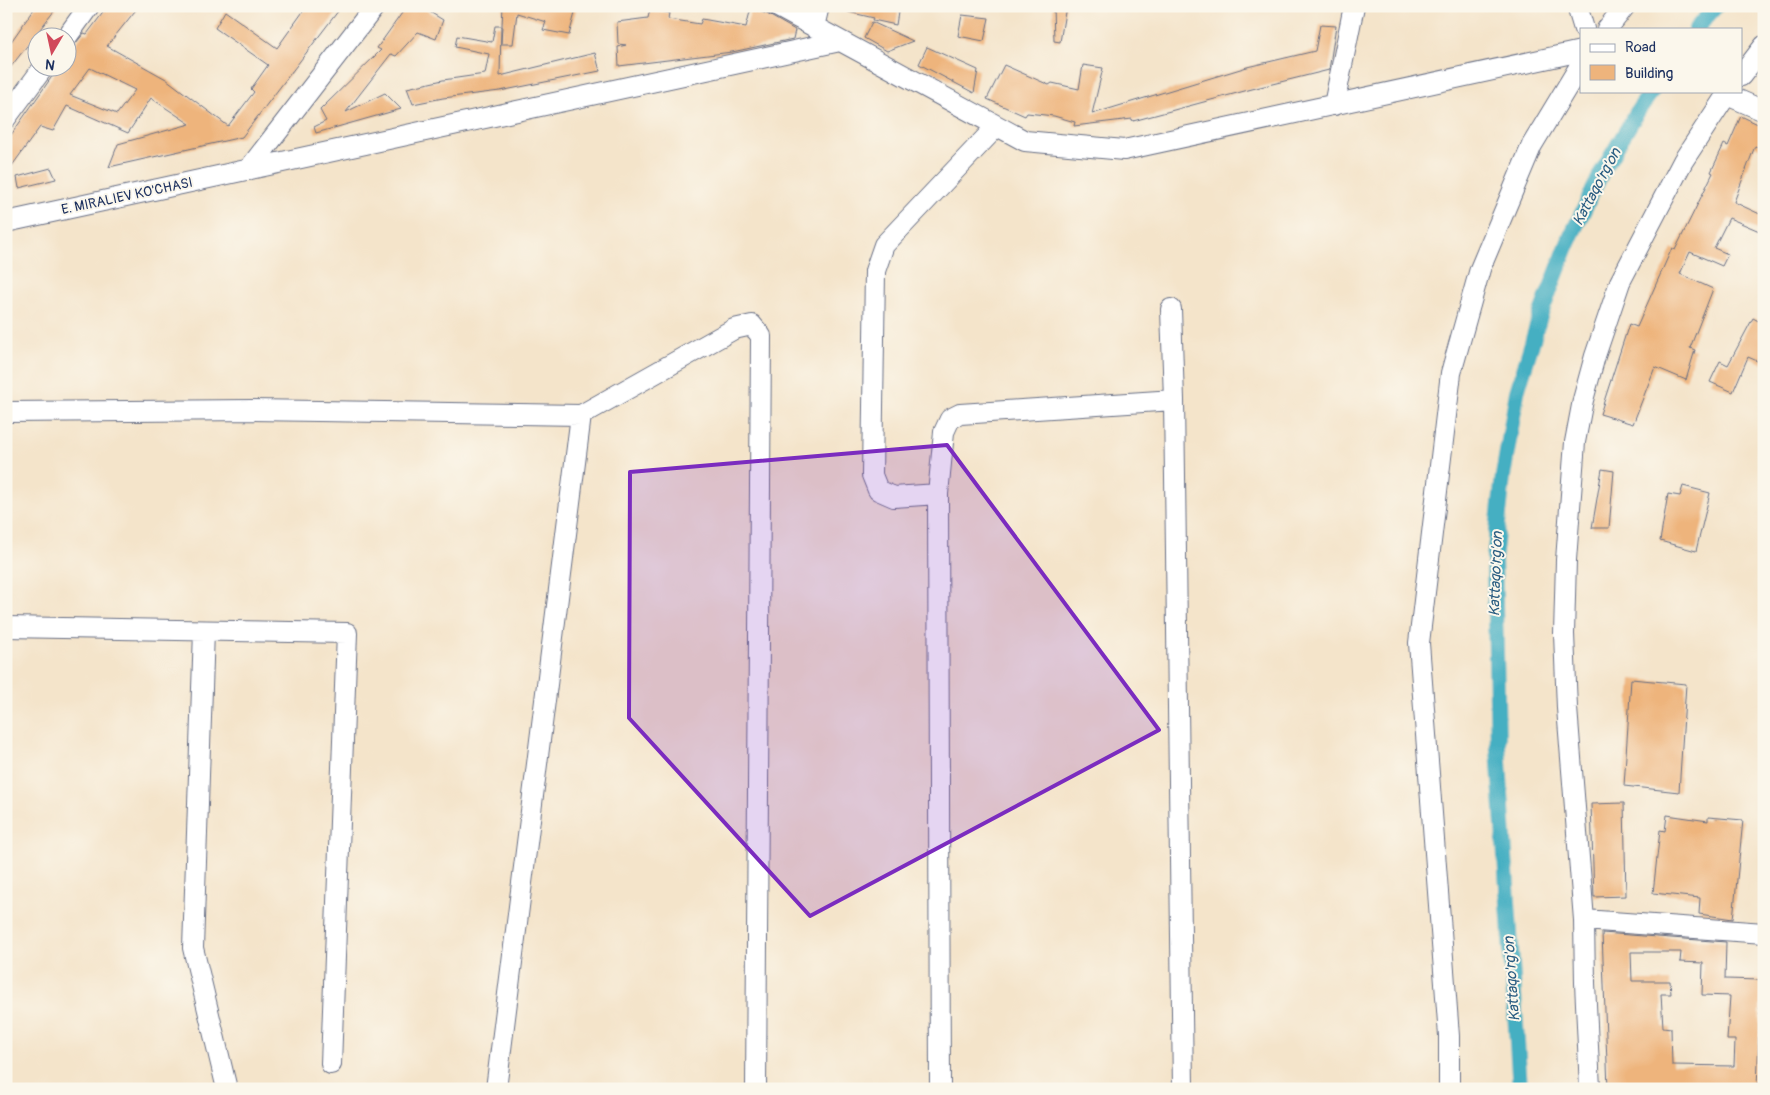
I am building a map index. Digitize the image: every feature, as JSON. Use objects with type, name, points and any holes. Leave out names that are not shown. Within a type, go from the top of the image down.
[{"type":"street","points":[[73,28],[89,6]]},
{"type":"street","points":[[248,170],[375,6]]},
{"type":"street","points":[[776,6],[1025,141],[1124,150],[1580,52]]},
{"type":"street","points":[[814,27],[819,6]]},
{"type":"street","points":[[1334,105],[1354,6]]},
{"type":"street","points":[[1577,6],[1584,28]]},
{"type":"street","points":[[1608,28],[1625,6]]},
{"type":"street","name":"E. MIRALIEV KO'CHASI","points":[[6,222],[840,41]]},
{"type":"street","points":[[1742,75],[1764,46]]},
{"type":"street","points":[[1449,1089],[1449,1036],[1418,643],[1451,373],[1480,269],[1532,145],[1580,66]]},
{"type":"street","points":[[6,118],[36,78]]},
{"type":"street","points":[[1590,1089],[1584,920],[1567,708],[1564,634],[1566,560],[1575,442],[1583,400],[1620,282],[1683,161],[1728,93],[1764,111]]},
{"type":"street","points":[[938,494],[894,497],[878,490],[872,475],[874,271],[884,245],[997,126]]},
{"type":"street","points":[[1171,309],[1174,400],[1183,1089]]},
{"type":"street","points":[[6,412],[252,410],[581,415],[734,328],[752,325],[760,336],[756,1089]]},
{"type":"street","points":[[940,1089],[938,494],[944,432],[950,419],[960,414],[1174,400]]},
{"type":"street","points":[[496,1089],[581,415]]},
{"type":"street","points":[[6,627],[347,633],[332,1064]]},
{"type":"street","points":[[204,631],[193,948],[227,1089]]},
{"type":"street","points":[[1584,920],[1764,933]]},
{"type":"highlighted area","points":[[947,445],[1159,730],[810,916],[629,718],[630,472]]},
{"type":"building","points":[[36,6],[58,6],[41,28],[28,28],[28,45],[6,73],[6,49]]},
{"type":"building","points":[[108,6],[139,6],[107,46],[166,79],[228,126],[254,92],[251,89],[268,65],[215,28],[225,11],[277,48],[307,6],[342,6],[242,137],[109,167],[118,144],[190,124],[151,98],[128,133],[67,106],[53,131],[40,127],[6,174],[6,142],[51,78],[78,78],[78,40],[84,33],[87,34]],"holes":[[[90,68],[135,90],[117,114],[70,95]]]},
{"type":"building","points":[[407,6],[420,6],[443,20],[436,39],[418,32],[396,56],[391,54],[346,112],[385,93],[401,109],[316,133],[314,127],[326,121],[320,110],[381,50],[377,48]]},
{"type":"building","points":[[503,6],[577,6],[569,35],[543,30],[546,22],[517,13],[513,44],[501,44]]},
{"type":"building","points":[[845,6],[899,6],[896,25],[844,11]]},
{"type":"building","points":[[1053,6],[1066,6],[1060,42],[1054,41]]},
{"type":"building","points":[[751,8],[767,14],[795,30],[793,39],[732,52],[619,66],[618,47],[626,45],[618,44],[617,22],[648,18],[650,9],[669,13],[668,19],[700,24],[702,19],[746,27]]},
{"type":"building","points":[[962,15],[989,18],[984,41],[958,36]]},
{"type":"building","points":[[872,22],[913,41],[887,51],[864,38]]},
{"type":"building","points":[[1320,25],[1336,26],[1329,70],[1133,121],[1132,119],[1074,126],[1075,122],[1054,116],[1027,113],[1025,116],[987,99],[1004,65],[1049,85],[1052,83],[1079,89],[1083,65],[1103,68],[1092,114],[1247,67],[1315,51]]},
{"type":"building","points":[[495,26],[501,26],[500,76],[595,53],[600,71],[500,91],[443,98],[413,104],[407,88],[443,80],[485,74],[489,54],[455,47],[457,36],[492,42]]},
{"type":"building","points":[[927,47],[978,70],[974,93],[919,64]]},
{"type":"building","points":[[1741,116],[1764,127],[1764,150],[1755,146],[1734,202],[1764,216],[1764,233],[1729,218],[1714,248],[1728,254],[1722,266],[1690,252],[1680,274],[1713,289],[1690,348],[1695,350],[1686,380],[1655,367],[1633,424],[1600,414],[1629,324],[1637,327],[1672,248],[1675,250],[1713,173],[1711,172],[1724,144],[1728,146]]},
{"type":"building","points":[[51,168],[56,179],[19,188],[17,177]]},
{"type":"building","points":[[1753,318],[1764,324],[1764,364],[1748,357],[1733,392],[1710,382],[1720,361],[1728,365]]},
{"type":"building","points":[[1602,469],[1614,471],[1609,528],[1592,528]]},
{"type":"building","points":[[1683,486],[1710,493],[1696,551],[1660,541],[1668,494],[1680,496]]},
{"type":"building","points":[[1631,679],[1686,684],[1679,792],[1624,786]]},
{"type":"building","points":[[1624,803],[1626,896],[1594,897],[1591,804]]},
{"type":"building","points":[[1667,815],[1708,821],[1708,817],[1743,820],[1733,919],[1699,914],[1700,898],[1653,893],[1660,830],[1665,831]]},
{"type":"building","points":[[1602,933],[1726,942],[1725,979],[1761,980],[1757,1089],[1734,1089],[1734,1086],[1699,1087],[1699,1089],[1608,1089]],"holes":[[[1631,952],[1681,952],[1680,962],[1703,963],[1702,995],[1730,996],[1727,1040],[1735,1040],[1734,1066],[1672,1065],[1671,1028],[1663,1027],[1661,994],[1671,994],[1670,981],[1632,981]]]},
{"type":"waterway","name":"Kattaqo'rg'on","points":[[1697,28],[1716,6]]},
{"type":"waterway","name":"Kattaqo'rg'on","points":[[1520,1089],[1498,747],[1494,560],[1503,476],[1517,392],[1541,313],[1571,236],[1603,170],[1651,92]]}]
